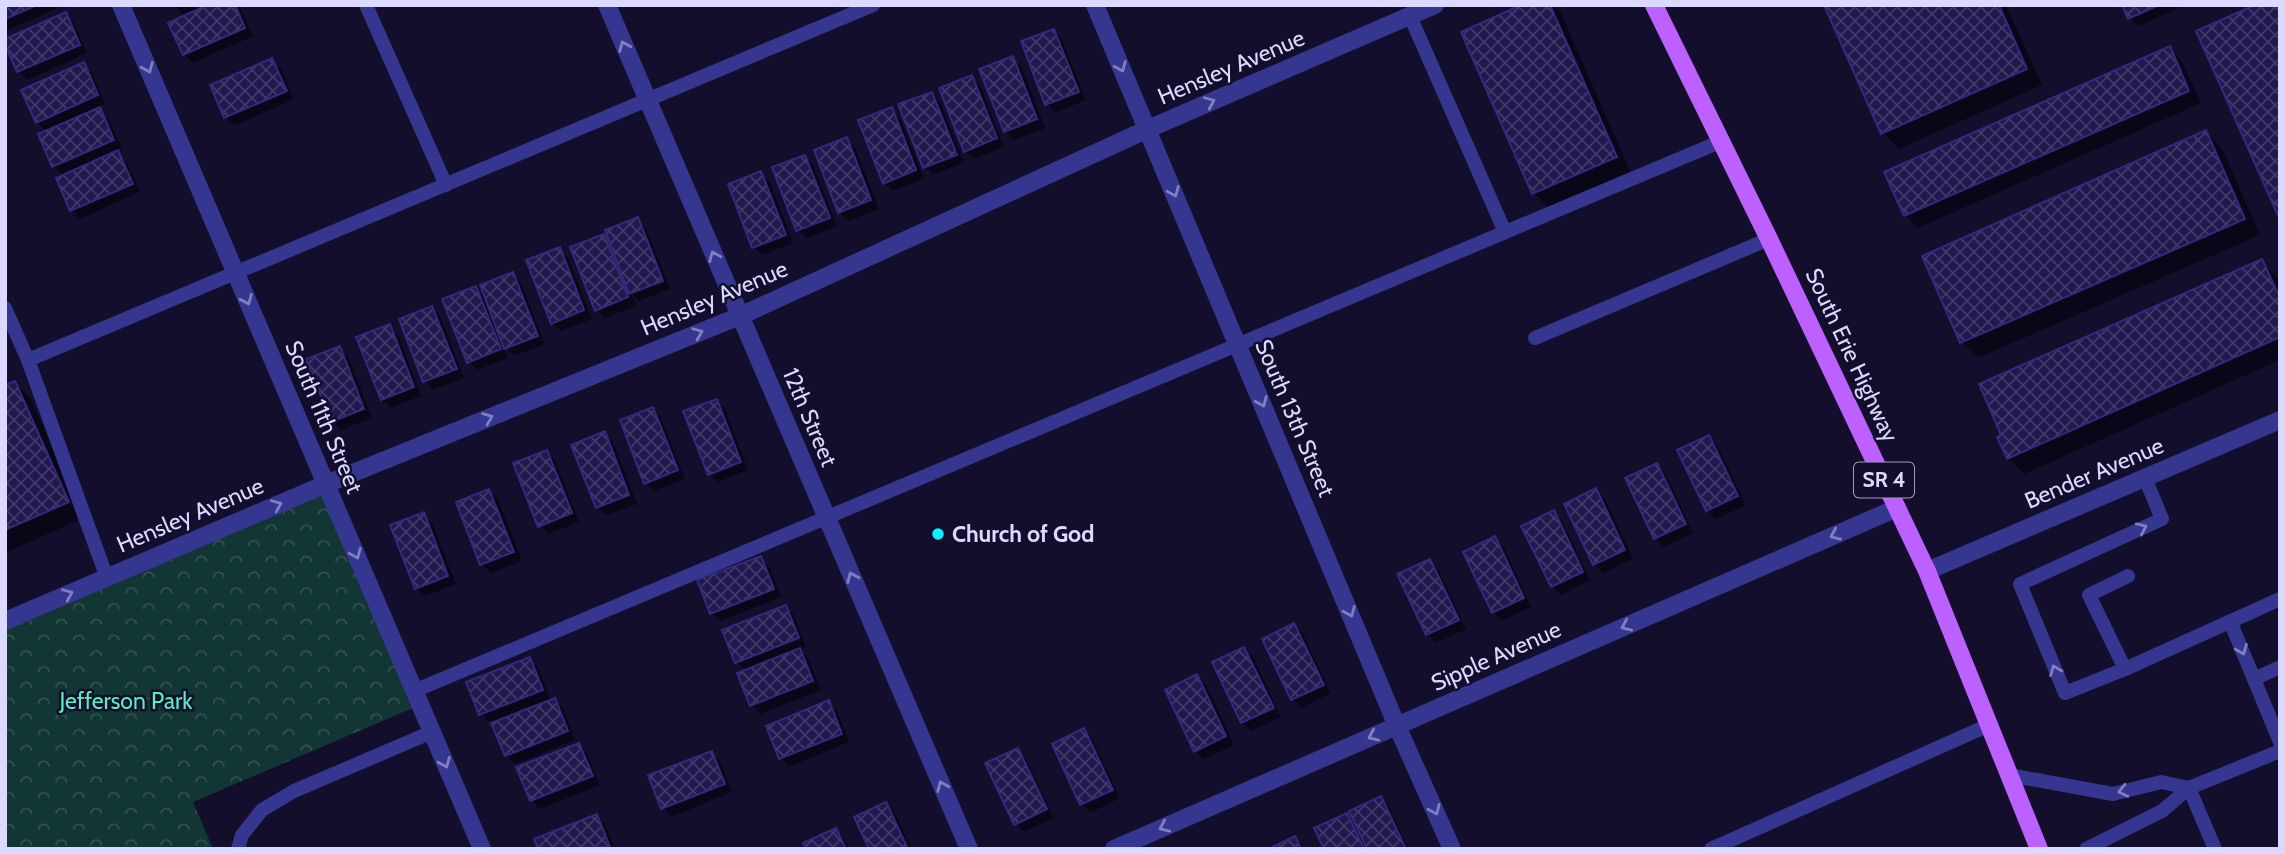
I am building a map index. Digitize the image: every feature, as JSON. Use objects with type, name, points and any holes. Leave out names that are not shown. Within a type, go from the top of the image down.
[{"type":"main road","name":"South Erie Highway","points":[[1654,5],[1722,141],[1927,571],[2039,849]]},
{"type":"street","name":"South 11th Street","points":[[121,5],[482,849]]},
{"type":"street","name":"12th Street","points":[[607,5],[969,849]]},
{"type":"street","name":"South 13th Street","points":[[1095,5],[1397,726],[1452,849]]},
{"type":"street","name":"Hensley Avenue","points":[[5,621],[326,484],[740,316],[1148,129],[1435,5]]},
{"type":"street","name":"Bender Avenue","points":[[1927,571],[2280,420]]},
{"type":"street","name":"Sipple Avenue","points":[[1114,849],[1897,508]]},
{"type":"lane","points":[[366,5],[446,185]]},
{"type":"lane","points":[[28,359],[648,102],[873,5]]},
{"type":"lane","points":[[1410,16],[1505,232]]},
{"type":"lane","points":[[414,691],[1722,141]]},
{"type":"lane","points":[[1535,338],[1769,239]]},
{"type":"lane","points":[[5,308],[28,359],[107,578]]},
{"type":"lane","points":[[2145,478],[2162,519],[2020,584],[2065,693],[2105,678],[2280,599]]},
{"type":"lane","points":[[2125,669],[2089,595],[2128,576]]},
{"type":"lane","points":[[2230,621],[2280,742]]},
{"type":"lane","points":[[2254,679],[2280,667]]},
{"type":"lane","points":[[1711,849],[1989,725]]},
{"type":"lane","points":[[238,849],[242,835],[262,810],[294,791],[432,732]]},
{"type":"lane","points":[[2086,849],[2162,811],[2189,788],[2280,751]]},
{"type":"lane","points":[[2009,775],[2113,794],[2161,782],[2189,788]]},
{"type":"lane","points":[[2189,788],[2215,849]]},
{"type":"green space","name":"Jefferson Park","points":[[326,484],[420,705],[193,802],[213,849],[5,849],[5,621]]},
{"type":"building","points":[[5,5],[37,5],[5,19]]},
{"type":"building","points":[[207,5],[235,5],[245,28],[183,55],[168,23]]},
{"type":"building","points":[[1521,5],[1550,5],[1617,157],[1532,194],[1461,32]]},
{"type":"building","points":[[1824,5],[1999,5],[2027,69],[1881,134]]},
{"type":"building","points":[[2122,5],[2159,5],[2128,19]]},
{"type":"building","points":[[2255,5],[2280,5],[2280,220],[2196,31]]},
{"type":"building","points":[[66,12],[80,45],[17,72],[5,39]]},
{"type":"building","points":[[1054,29],[1079,92],[1045,105],[1021,41]]},
{"type":"building","points":[[2170,46],[2189,91],[1904,216],[1884,172]]},
{"type":"building","points":[[1013,56],[1037,119],[1004,132],[979,69]]},
{"type":"building","points":[[272,58],[287,91],[224,118],[210,85]]},
{"type":"building","points":[[84,62],[98,95],[36,123],[21,90]]},
{"type":"building","points":[[972,75],[997,138],[964,152],[939,88]]},
{"type":"building","points":[[932,92],[957,155],[923,168],[898,104]]},
{"type":"building","points":[[100,107],[114,140],[52,167],[38,134]]},
{"type":"building","points":[[892,107],[916,170],[883,184],[858,120]]},
{"type":"building","points":[[2206,130],[2245,219],[1960,343],[1922,256]]},
{"type":"building","points":[[847,137],[871,200],[838,213],[814,150]]},
{"type":"building","points":[[118,150],[133,184],[70,211],[56,178]]},
{"type":"building","points":[[805,155],[830,218],[796,231],[772,167]]},
{"type":"building","points":[[761,171],[786,235],[752,248],[728,184]]},
{"type":"building","points":[[638,217],[663,281],[629,294],[605,230]]},
{"type":"building","points":[[604,234],[628,297],[595,311],[570,247]]},
{"type":"building","points":[[560,247],[584,310],[551,324],[526,260]]},
{"type":"building","points":[[2262,259],[2280,298],[2280,337],[2007,459],[1997,437],[2001,435],[1979,384]]},
{"type":"building","points":[[513,272],[538,336],[504,349],[480,285]]},
{"type":"building","points":[[476,286],[501,349],[467,363],[442,299]]},
{"type":"building","points":[[432,306],[457,369],[423,382],[399,319]]},
{"type":"building","points":[[390,324],[414,387],[381,400],[356,337]]},
{"type":"building","points":[[340,346],[364,409],[331,422],[306,359]]},
{"type":"building","points":[[15,381],[69,502],[5,530],[5,385]]},
{"type":"building","points":[[717,399],[741,462],[708,475],[683,411]]},
{"type":"building","points":[[653,407],[678,470],[644,484],[620,420]]},
{"type":"building","points":[[605,431],[629,495],[596,508],[571,445]]},
{"type":"building","points":[[1709,435],[1738,496],[1706,511],[1677,450]]},
{"type":"building","points":[[547,450],[572,513],[538,527],[513,463]]},
{"type":"building","points":[[1657,463],[1686,524],[1654,539],[1625,478]]},
{"type":"building","points":[[1596,488],[1625,550],[1593,565],[1564,504]]},
{"type":"building","points":[[489,489],[514,552],[480,565],[456,502]]},
{"type":"building","points":[[1554,510],[1583,572],[1551,587],[1521,526]]},
{"type":"building","points":[[424,512],[448,576],[415,589],[390,525]]},
{"type":"building","points":[[1495,536],[1524,598],[1492,613],[1463,552]]},
{"type":"building","points":[[761,556],[774,589],[710,614],[697,580]]},
{"type":"building","points":[[1430,559],[1459,620],[1426,635],[1397,574]]},
{"type":"building","points":[[786,605],[799,638],[735,663],[722,630]]},
{"type":"building","points":[[1294,623],[1324,685],[1291,700],[1262,639]]},
{"type":"building","points":[[1244,647],[1274,708],[1241,723],[1212,662]]},
{"type":"building","points":[[800,648],[813,681],[750,706],[737,673]]},
{"type":"building","points":[[530,657],[543,690],[479,715],[466,682]]},
{"type":"building","points":[[1197,674],[1226,736],[1194,752],[1165,690]]},
{"type":"building","points":[[555,698],[568,731],[505,756],[491,723]]},
{"type":"building","points":[[829,700],[842,734],[779,759],[766,726]]},
{"type":"building","points":[[1084,728],[1113,790],[1080,805],[1052,744]]},
{"type":"building","points":[[579,743],[593,776],[530,801],[516,767]]},
{"type":"building","points":[[1018,748],[1047,809],[1014,825],[985,763]]},
{"type":"building","points":[[712,751],[725,784],[661,809],[648,775]]},
{"type":"building","points":[[1381,796],[1406,849],[1367,849],[1349,811]]},
{"type":"building","points":[[886,802],[908,849],[869,849],[854,817]]},
{"type":"building","points":[[1347,813],[1364,849],[1324,849],[1314,828]]},
{"type":"building","points":[[597,814],[610,847],[538,849],[534,839]]},
{"type":"building","points":[[836,828],[846,849],[806,849],[803,843]]},
{"type":"building","points":[[1295,836],[1301,849],[1268,849]]},
{"type":"place","name":"Church of God","points":[[938,534]]}]
